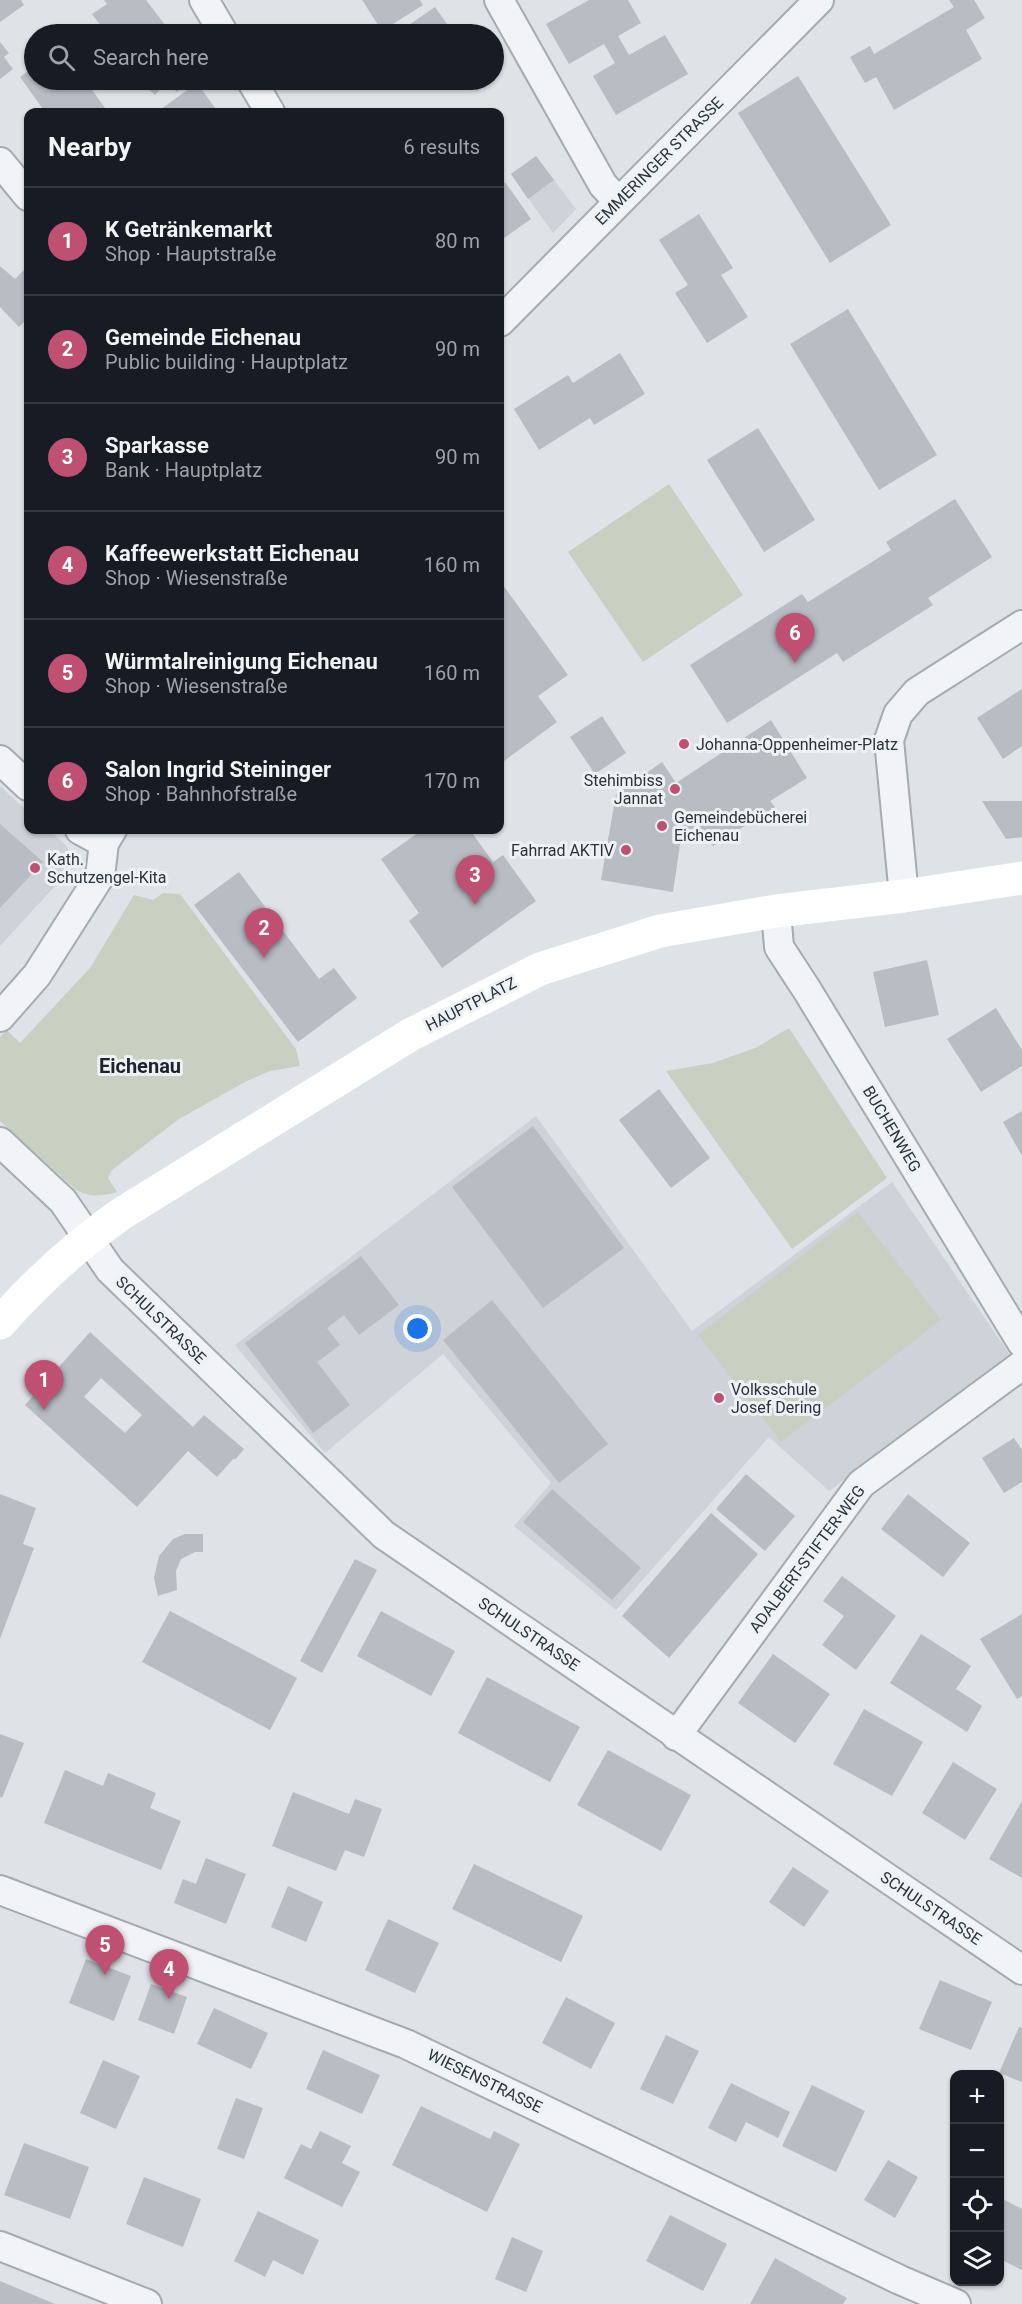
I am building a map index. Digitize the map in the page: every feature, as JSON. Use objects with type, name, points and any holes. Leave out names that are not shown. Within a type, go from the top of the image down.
[{"type":"main road","name":"HAUPTPLATZ","points":[[0,1323],[29,1290],[87,1238],[132,1206],[410,1035],[540,969],[642,935],[776,911],[904,896],[1022,878]]},
{"type":"street","points":[[204,0],[218,24]]},
{"type":"street","points":[[499,0],[603,185],[618,201]]},
{"type":"street","name":"EMMERINGER STRASSE","points":[[504,318],[819,0]]},
{"type":"street","points":[[257,90],[268,108]]},
{"type":"street","points":[[0,162],[24,191]]},
{"type":"street","points":[[904,896],[890,740],[898,714],[917,692],[1022,624]]},
{"type":"street","points":[[0,760],[24,782]]},
{"type":"street","points":[[0,1017],[37,975],[100,876],[99,834]]},
{"type":"street","name":"BUCHENWEG","points":[[776,911],[779,947],[1022,1343]]},
{"type":"street","points":[[0,1142],[63,1201],[87,1238]]},
{"type":"street","name":"SCHULSTRASSE","points":[[87,1238],[110,1270],[134,1295],[384,1535],[1022,1970]]},
{"type":"street","name":"ADALBERT-STIFTER-WEG","points":[[676,1736],[861,1484],[1022,1365]]},
{"type":"street","name":"WIESENSTRASSE","points":[[0,1890],[406,2044],[900,2280],[956,2304]]},
{"type":"street","points":[[0,2246],[147,2304]]},
{"type":"shaded area","points":[[536,156],[576,209],[553,233],[511,174]]},
{"type":"shaded area","name":"Kath. Schutzengel-Kita","points":[[0,786],[24,808],[24,834],[54,834],[66,845],[71,863],[68,872],[0,946]]},
{"type":"shaded area","name":"Volksschule Josef Dering","points":[[536,1116],[692,1331],[892,1182],[1012,1358],[829,1491],[769,1437],[616,1610],[514,1526],[551,1483],[443,1354],[325,1453],[235,1345]]},
{"type":"green space","points":[[669,484],[743,595],[643,662],[568,552]]},
{"type":"green space","points":[[163,893],[180,894],[296,1049],[300,1066],[270,1071],[245,1082],[179,1119],[112,1170],[108,1178],[117,1192],[101,1195],[86,1194],[76,1190],[0,1121],[0,1037],[7,1030],[20,1043],[90,968],[134,895],[153,900]]},
{"type":"green space","points":[[789,1028],[887,1178],[792,1249],[666,1071],[713,1063],[755,1048]]},
{"type":"green space","points":[[858,1212],[941,1320],[781,1442],[698,1335]]},
{"type":"building","points":[[0,0],[21,0],[24,5],[0,22]]},
{"type":"building","points":[[104,0],[146,0],[164,24],[100,24],[92,14],[107,4]]},
{"type":"building","points":[[362,0],[420,0],[423,5],[393,24],[377,24]]},
{"type":"building","points":[[589,0],[628,0],[641,23],[618,36],[629,55],[665,35],[688,74],[616,115],[593,76],[615,63],[604,44],[569,64],[546,24]]},
{"type":"building","points":[[949,0],[974,0],[985,18],[966,30],[982,59],[894,110],[876,77],[865,83],[850,57],[870,46],[874,54],[954,7]]},
{"type":"building","points":[[435,7],[447,24],[410,24]]},
{"type":"building","points":[[0,42],[9,53],[4,57],[13,69],[0,79]]},
{"type":"building","points":[[798,76],[891,225],[830,263],[738,113]]},
{"type":"building","points":[[29,90],[92,90],[105,108],[42,108]]},
{"type":"building","points":[[149,90],[160,90],[155,95]]},
{"type":"building","points":[[187,90],[202,90],[215,108],[163,108]]},
{"type":"building","points":[[536,156],[554,180],[528,199],[511,174]]},
{"type":"building","points":[[504,183],[531,219],[504,238]]},
{"type":"building","points":[[699,214],[733,268],[721,275],[748,317],[707,343],[675,293],[688,285],[659,240]]},
{"type":"building","points":[[0,266],[15,279],[24,270],[24,322],[19,327],[0,307]]},
{"type":"building","points":[[848,309],[937,455],[879,490],[790,344]]},
{"type":"building","points":[[620,353],[645,394],[594,425],[590,418],[539,450],[514,409],[568,375],[573,383]]},
{"type":"building","points":[[758,428],[815,520],[764,552],[707,460]]},
{"type":"building","points":[[955,499],[992,557],[928,598],[933,605],[843,662],[837,653],[727,723],[690,665],[802,594],[808,602],[891,550],[886,542]]},
{"type":"building","points":[[504,587],[568,675],[538,696],[557,722],[504,761]]},
{"type":"building","points":[[1022,689],[1022,746],[1003,759],[977,718]]},
{"type":"building","points":[[602,716],[626,753],[595,774],[570,737]]},
{"type":"building","points":[[771,720],[807,778],[770,801],[775,807],[713,846],[698,825],[681,838],[673,892],[601,880],[616,794],[662,762],[676,783]]},
{"type":"building","points":[[982,801],[1022,801],[1022,837],[1006,839]]},
{"type":"building","points":[[0,824],[43,862],[0,908]]},
{"type":"building","points":[[416,834],[473,834],[493,862],[503,855],[536,901],[442,968],[409,921],[419,913],[381,859]]},
{"type":"building","points":[[239,872],[319,979],[334,968],[357,998],[298,1042],[194,905]]},
{"type":"building","points":[[927,960],[939,1015],[885,1027],[873,972]]},
{"type":"building","points":[[996,1008],[1022,1050],[1022,1066],[981,1092],[947,1039]]},
{"type":"building","points":[[659,1089],[710,1158],[671,1188],[619,1120]]},
{"type":"building","points":[[1022,1111],[1022,1156],[1003,1122]]},
{"type":"building","points":[[533,1126],[624,1248],[543,1308],[452,1187]]},
{"type":"building","points":[[361,1256],[399,1305],[359,1335],[344,1315],[327,1328],[340,1345],[317,1362],[350,1405],[313,1433],[245,1343]]},
{"type":"building","points":[[492,1300],[608,1444],[559,1483],[443,1340]]},
{"type":"building","points":[[90,1332],[193,1427],[204,1415],[244,1449],[217,1477],[188,1451],[137,1507],[25,1405]],"holes":[[[101,1378],[142,1415],[125,1433],[84,1397]]]},
{"type":"building","points":[[1014,1438],[1022,1450],[1022,1482],[1004,1493],[982,1458]]},
{"type":"building","points":[[746,1474],[795,1516],[765,1551],[716,1509]]},
{"type":"building","points":[[552,1489],[641,1568],[612,1600],[523,1522]]},
{"type":"building","points":[[0,1494],[36,1508],[23,1544],[34,1548],[0,1639]]},
{"type":"building","points":[[908,1494],[970,1543],[943,1577],[881,1529]]},
{"type":"building","points":[[711,1513],[758,1554],[669,1658],[622,1616]]},
{"type":"building","points":[[185,1534],[203,1534],[203,1552],[195,1552],[181,1559],[176,1571],[177,1590],[158,1596],[154,1578],[159,1556],[173,1539]]},
{"type":"building","points":[[355,1559],[377,1570],[322,1673],[300,1661]]},
{"type":"building","points":[[842,1576],[896,1616],[856,1670],[822,1645],[844,1616],[823,1601]]},
{"type":"building","points":[[170,1611],[297,1678],[270,1730],[142,1662]]},
{"type":"building","points":[[381,1611],[455,1651],[431,1696],[357,1656]]},
{"type":"building","points":[[1022,1614],[1022,1696],[1017,1699],[980,1639]]},
{"type":"building","points":[[921,1634],[971,1666],[956,1689],[982,1706],[967,1732],[890,1683]]},
{"type":"building","points":[[773,1654],[830,1694],[795,1743],[738,1703]]},
{"type":"building","points":[[487,1677],[580,1727],[550,1782],[458,1733]]},
{"type":"building","points":[[864,1709],[923,1742],[892,1796],[833,1764]]},
{"type":"building","points":[[0,1734],[24,1743],[2,1798],[0,1797]]},
{"type":"building","points":[[608,1750],[691,1795],[661,1851],[577,1805]]},
{"type":"building","points":[[953,1762],[997,1789],[965,1840],[922,1813]]},
{"type":"building","points":[[65,1770],[103,1786],[108,1773],[156,1793],[150,1808],[181,1821],[161,1870],[44,1823]]},
{"type":"building","points":[[293,1792],[349,1814],[355,1799],[382,1809],[364,1857],[345,1850],[336,1871],[272,1846]]},
{"type":"building","points":[[1022,1801],[1022,1878],[989,1859]]},
{"type":"building","points":[[206,1858],[246,1874],[226,1924],[174,1903],[183,1879],[196,1884]]},
{"type":"building","points":[[474,1864],[583,1916],[561,1962],[452,1909]]},
{"type":"building","points":[[793,1867],[829,1891],[804,1927],[769,1902]]},
{"type":"building","points":[[288,1886],[323,1902],[306,1942],[271,1927]]},
{"type":"building","points":[[388,1919],[439,1943],[415,1993],[365,1970]]},
{"type":"building","points":[[86,1959],[131,1976],[114,2021],[69,2003]]},
{"type":"building","points":[[940,1980],[992,2002],[971,2050],[919,2029]]},
{"type":"building","points":[[151,1984],[187,1997],[174,2034],[138,2020]]},
{"type":"building","points":[[566,1997],[615,2023],[591,2069],[542,2043]]},
{"type":"building","points":[[214,2008],[268,2033],[251,2069],[197,2044]]},
{"type":"building","points":[[1019,2027],[1022,2028],[1022,2082],[1004,2075],[1004,2070],[1000,2070]]},
{"type":"building","points":[[666,2035],[699,2051],[673,2104],[640,2089]]},
{"type":"building","points":[[323,2050],[380,2075],[362,2114],[306,2089]]},
{"type":"building","points":[[103,2060],[140,2076],[116,2129],[80,2113]]},
{"type":"building","points":[[731,2083],[790,2112],[778,2138],[746,2122],[736,2142],[708,2128]]},
{"type":"building","points":[[812,2085],[865,2111],[836,2172],[782,2146]]},
{"type":"building","points":[[236,2098],[263,2108],[244,2159],[217,2149]]},
{"type":"building","points":[[421,2106],[490,2139],[494,2131],[520,2144],[487,2212],[392,2165]]},
{"type":"building","points":[[320,2131],[351,2146],[342,2163],[360,2172],[342,2207],[284,2178],[301,2144],[311,2149]]},
{"type":"building","points":[[24,2143],[89,2167],[70,2219],[4,2195]]},
{"type":"building","points":[[888,2160],[918,2177],[895,2218],[864,2200]]},
{"type":"building","points":[[144,2177],[201,2199],[183,2247],[126,2224]]},
{"type":"building","points":[[1004,2200],[1022,2209],[1022,2270],[1004,2261]]},
{"type":"building","points":[[258,2211],[319,2240],[303,2275],[273,2260],[265,2277],[234,2261]]},
{"type":"building","points":[[670,2215],[727,2244],[703,2291],[646,2261]]},
{"type":"building","points":[[512,2237],[543,2251],[526,2292],[495,2279]]},
{"type":"building","points":[[775,2258],[847,2298],[843,2304],[750,2304]]},
{"type":"building","points":[[0,2281],[55,2304],[0,2304]]},
{"type":"place","name":"Salon Ingrid Steininger","points":[[795,663]]},
{"type":"place","name":"Johanna-Oppenheimer-Platz","points":[[684,744]]},
{"type":"place","name":"Stehimbiss Jannat","points":[[675,789]]},
{"type":"place","name":"Gemeindebücherei Eichenau","points":[[662,826]]},
{"type":"place","name":"Fahrrad AKTIV","points":[[626,850]]},
{"type":"place","name":"Kath. Schutzengel-Kita","points":[[35,868]]},
{"type":"place","name":"Sparkasse","points":[[475,905]]},
{"type":"place","name":"Gemeinde Eichenau","points":[[264,958]]},
{"type":"place","name":"Volksschule Josef Dering","points":[[719,1398]]},
{"type":"place","name":"K Getränkemarkt","points":[[44,1410]]},
{"type":"place","name":"Würmtalreinigung Eichenau","points":[[105,1975]]},
{"type":"place","name":"Kaffeewerkstatt Eichenau","points":[[169,1999]]},
{"type":"district","name":"Eichenau","points":[[140,1066]]}]
